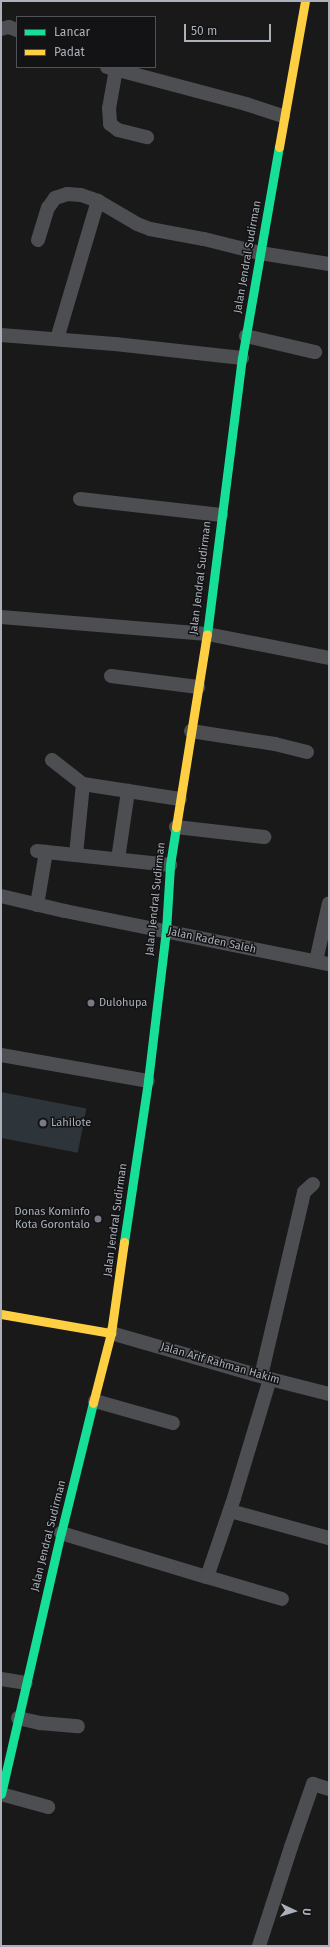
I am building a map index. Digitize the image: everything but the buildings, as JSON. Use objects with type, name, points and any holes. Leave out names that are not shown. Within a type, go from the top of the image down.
[{"type":"street","name":"Jalan Jendral Sudirman","points":[[1,1794],[26,1683],[94,1401],[112,1333],[148,1081],[166,931],[170,865],[207,634],[242,358],[305,1]]},
{"type":"street","points":[[1,29],[9,27],[16,30]]},
{"type":"street","points":[[147,137],[118,130],[110,124],[108,108],[111,68],[284,116]]},
{"type":"street","points":[[38,240],[48,208],[55,198],[66,194],[81,196],[98,201],[137,224],[150,229],[204,239],[260,253],[329,264]]},
{"type":"street","points":[[57,339],[98,201]]},
{"type":"street","points":[[1,335],[21,338],[57,339],[242,358]]},
{"type":"street","points":[[246,336],[315,352]]},
{"type":"street","points":[[80,499],[221,515]]},
{"type":"street","points":[[1,617],[207,634],[329,658]]},
{"type":"street","points":[[111,676],[198,686]]},
{"type":"street","points":[[191,731],[275,744],[307,752]]},
{"type":"street","points":[[52,760],[83,784],[180,799]]},
{"type":"street","points":[[76,855],[83,784]]},
{"type":"street","points":[[118,859],[128,791]]},
{"type":"street","points":[[176,827],[264,837]]},
{"type":"street","points":[[37,905],[41,851],[170,865]]},
{"type":"street","name":"Jalan Raden Saleh","points":[[1,896],[37,905],[322,963]]},
{"type":"street","points":[[322,963],[329,903]]},
{"type":"street","points":[[1,1055],[148,1081]]},
{"type":"street","points":[[207,1577],[230,1511],[265,1378],[304,1192],[313,1184]]},
{"type":"street","points":[[1,1314],[112,1333]]},
{"type":"street","name":"Jalan Arif Rahman Hakim","points":[[112,1333],[265,1378],[329,1394]]},
{"type":"street","points":[[94,1401],[173,1423]]},
{"type":"street","points":[[230,1511],[329,1538]]},
{"type":"street","points":[[62,1534],[282,1599]]},
{"type":"street","points":[[1,1679],[26,1683]]},
{"type":"street","points":[[18,1718],[40,1723],[78,1726]]},
{"type":"street","points":[[259,1946],[313,1784],[329,1789]]},
{"type":"street","points":[[1,1794],[48,1807]]},
{"type":"shaded area","name":"Lahilote","points":[[1,1092],[86,1109],[78,1153],[1,1138]]},
{"type":"traffic: fast","points":[[207,634],[242,358],[279,147]]},
{"type":"traffic: fast","points":[[124,1242],[148,1081],[166,931],[170,865],[176,827]]},
{"type":"traffic: fast","points":[[1,1794],[61,1533],[93,1403]]},
{"type":"traffic: slow","points":[[279,147],[305,1]]},
{"type":"traffic: slow","points":[[176,827],[207,634]]},
{"type":"traffic: slow","points":[[93,1403],[111,1333],[124,1242]]},
{"type":"traffic: slow","points":[[1,1314],[111,1333]]},
{"type":"place","name":"Dulohupa","points":[[91,1003]]},
{"type":"place","name":"Lahilote","points":[[43,1123]]},
{"type":"place","name":"Donas Kominfo Kota Gorontalo","points":[[98,1219]]}]
